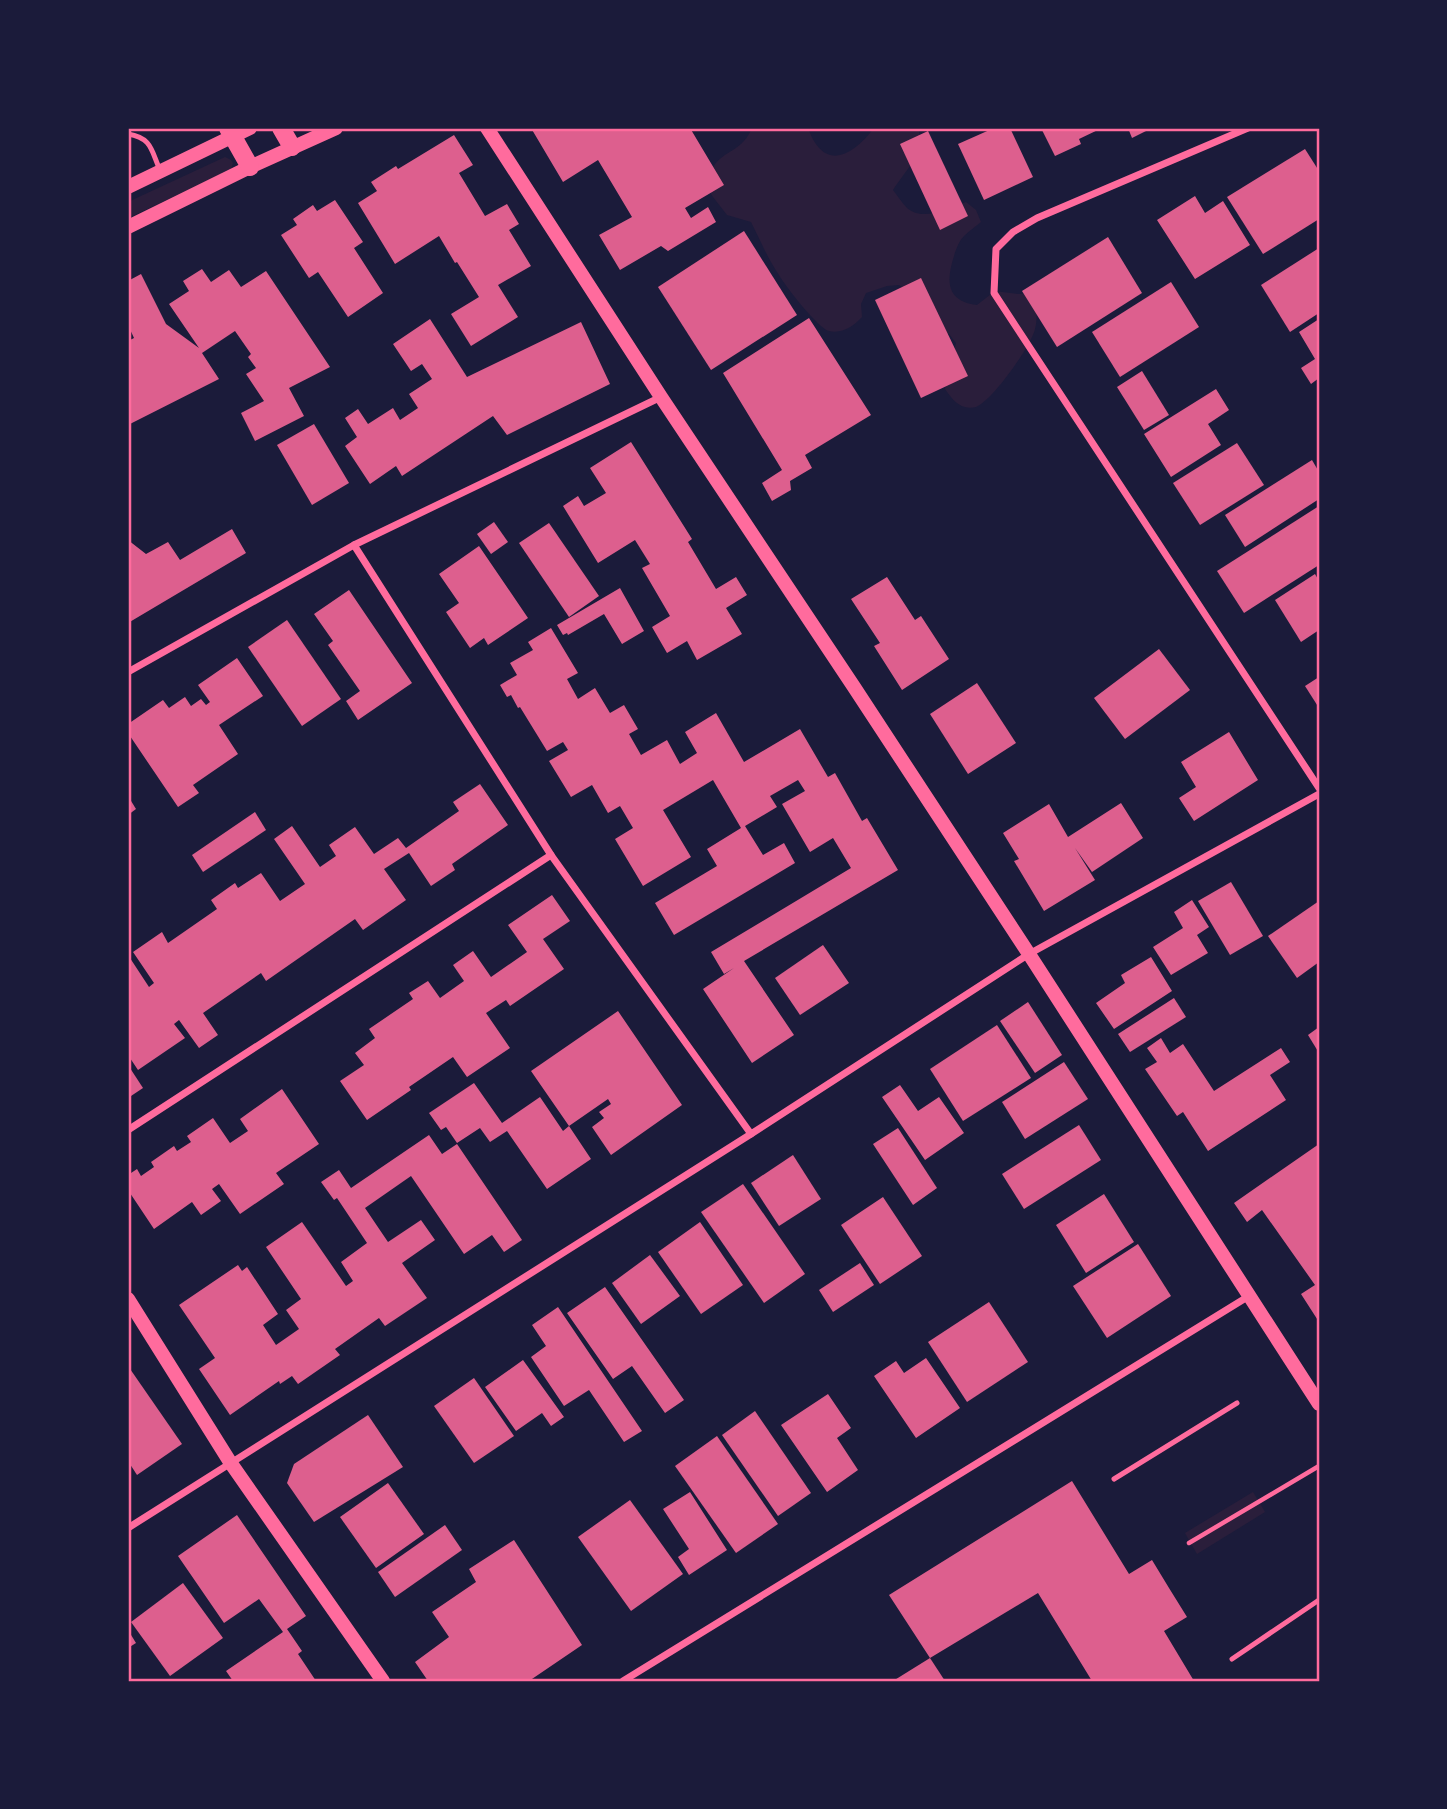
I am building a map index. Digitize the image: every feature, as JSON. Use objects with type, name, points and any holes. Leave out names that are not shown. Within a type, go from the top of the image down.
[{"type":"main road","points":[[128,187],[231,132],[250,128]]},
{"type":"main road","points":[[281,128],[292,147]]},
{"type":"main road","points":[[128,226],[336,128]]},
{"type":"main road","points":[[487,128],[1029,954],[1319,1404]]},
{"type":"main road","points":[[231,132],[250,167]]},
{"type":"main road","points":[[128,1299],[230,1462],[383,1681]]},
{"type":"street","points":[[1248,128],[1037,218],[1013,232],[996,249],[994,293],[1319,788]]},
{"type":"street","points":[[128,672],[354,545],[661,397]]},
{"type":"street","points":[[354,545],[551,855],[751,1134]]},
{"type":"street","points":[[128,1528],[751,1134],[1029,954],[1319,794]]},
{"type":"street","points":[[128,1130],[551,855]]},
{"type":"street","points":[[623,1681],[1249,1296]]},
{"type":"lane","points":[[128,134],[140,136],[148,143],[160,171]]},
{"type":"lane","points":[[1114,1479],[1237,1403]]},
{"type":"lane","points":[[1232,1659],[1319,1600]]},
{"type":"path","points":[[1189,1543],[1319,1466]]},
{"type":"shaded area","points":[[752,128],[808,128],[822,151],[839,155],[857,146],[874,128],[918,128],[920,137],[917,153],[893,190],[913,212],[928,214],[966,202],[976,210],[981,222],[962,238],[956,251],[950,274],[954,294],[967,303],[977,305],[995,291],[1031,293],[1036,306],[1035,329],[1026,348],[1001,384],[983,403],[976,407],[965,407],[947,392],[945,389],[956,343],[949,334],[926,325],[909,292],[899,285],[866,293],[861,304],[862,317],[839,331],[824,328],[803,306],[775,269],[751,222],[727,215],[706,186],[715,164],[740,145]]},
{"type":"shaded area","points":[[225,157],[233,163],[231,170],[128,218],[128,202]]},
{"type":"shaded area","points":[[1253,1492],[1265,1512],[1197,1554],[1185,1533]]},
{"type":"building","points":[[531,128],[690,128],[724,185],[685,208],[691,218],[708,207],[716,222],[668,251],[661,246],[620,270],[599,235],[632,217],[598,160],[563,182]]},
{"type":"building","points":[[994,128],[1010,128],[1033,177],[984,200],[958,144]]},
{"type":"building","points":[[1041,128],[1102,128],[1079,139],[1081,144],[1055,156]]},
{"type":"building","points":[[1128,128],[1152,128],[1132,138]]},
{"type":"building","points":[[928,131],[968,216],[940,230],[900,144]]},
{"type":"building","points":[[454,135],[473,165],[459,173],[485,216],[507,204],[519,224],[509,230],[531,266],[498,285],[518,317],[471,346],[451,314],[479,297],[439,236],[395,264],[358,203],[377,191],[371,182]]},
{"type":"building","points":[[1305,149],[1319,171],[1319,219],[1263,254],[1227,197]]},
{"type":"building","points":[[1195,196],[1205,213],[1223,201],[1250,245],[1195,279],[1157,220]]},
{"type":"building","points":[[335,200],[363,242],[354,248],[383,293],[348,317],[318,272],[309,278],[281,235],[297,225],[293,219],[313,205],[317,211]]},
{"type":"building","points":[[744,231],[797,315],[711,370],[658,287]]},
{"type":"building","points":[[1108,237],[1142,293],[1057,347],[1022,291]]},
{"type":"building","points":[[1319,248],[1319,313],[1290,332],[1261,285]]},
{"type":"building","points":[[202,269],[211,282],[229,270],[241,287],[266,271],[330,367],[289,388],[304,416],[255,441],[241,413],[264,401],[246,374],[256,368],[248,357],[251,354],[235,331],[202,353],[219,379],[128,425],[128,341],[134,338],[128,325],[128,281],[141,274],[166,324],[199,348],[169,304],[189,291],[183,281]]},
{"type":"building","points":[[921,278],[968,376],[921,398],[875,300]]},
{"type":"building","points":[[1171,282],[1199,327],[1120,377],[1092,332]]},
{"type":"building","points":[[809,318],[871,415],[805,455],[812,468],[790,481],[791,490],[772,501],[762,483],[782,470],[723,373]]},
{"type":"building","points":[[430,319],[467,377],[581,322],[610,384],[507,435],[493,416],[402,476],[396,466],[370,484],[345,446],[357,437],[345,418],[358,409],[368,424],[393,408],[400,420],[418,408],[409,394],[432,379],[422,364],[411,371],[393,344]]},
{"type":"building","points":[[1319,319],[1319,378],[1311,384],[1301,368],[1315,359],[1299,332]]},
{"type":"building","points":[[1142,371],[1169,415],[1144,430],[1117,387]]},
{"type":"building","points":[[1216,389],[1229,410],[1208,424],[1221,445],[1171,477],[1144,434]]},
{"type":"building","points":[[314,424],[349,483],[312,505],[277,445]]},
{"type":"building","points":[[631,442],[692,539],[688,542],[716,589],[736,577],[747,595],[726,608],[742,634],[697,660],[687,641],[667,653],[652,627],[670,616],[642,568],[650,564],[635,540],[598,563],[563,506],[578,496],[584,506],[606,493],[590,468]]},
{"type":"building","points":[[1237,443],[1264,485],[1200,525],[1173,483]]},
{"type":"building","points":[[1312,460],[1319,472],[1319,499],[1245,547],[1225,515]]},
{"type":"building","points":[[1319,506],[1319,565],[1244,613],[1217,571]]},
{"type":"building","points":[[494,522],[508,542],[491,554],[477,534]]},
{"type":"building","points":[[549,523],[599,596],[569,617],[519,543]]},
{"type":"building","points":[[232,529],[246,553],[128,623],[128,540],[146,554],[168,542],[180,560]]},
{"type":"building","points":[[479,546],[528,618],[488,645],[484,638],[470,648],[446,612],[459,603],[439,574]]},
{"type":"building","points":[[1315,574],[1319,581],[1319,630],[1301,642],[1275,600]]},
{"type":"building","points":[[887,577],[915,620],[921,616],[949,659],[902,690],[874,646],[880,643],[851,599]]},
{"type":"building","points":[[620,588],[644,631],[622,644],[604,614],[568,635],[563,635],[557,625]]},
{"type":"building","points":[[349,590],[412,683],[358,720],[346,701],[360,691],[328,645],[333,641],[314,614]]},
{"type":"building","points":[[287,620],[341,699],[302,726],[248,647]]},
{"type":"building","points":[[551,628],[578,673],[567,679],[578,699],[595,688],[610,713],[624,705],[638,729],[629,734],[641,755],[667,740],[680,764],[697,753],[685,732],[716,713],[744,762],[800,729],[828,777],[835,773],[862,821],[867,818],[898,870],[744,961],[794,1035],[752,1063],[703,989],[734,968],[724,974],[711,952],[851,868],[833,838],[810,852],[782,804],[805,791],[798,780],[770,796],[777,807],[745,826],[763,855],[784,843],[795,863],[674,935],[655,903],[717,866],[707,849],[741,828],[713,780],[663,810],[691,857],[643,886],[615,839],[633,828],[620,806],[608,813],[592,785],[571,797],[549,761],[568,750],[563,742],[547,751],[520,707],[518,708],[511,695],[507,697],[500,685],[517,675],[510,663],[533,650],[528,642]]},
{"type":"building","points":[[1159,649],[1190,690],[1125,739],[1094,698]]},
{"type":"building","points":[[237,658],[263,696],[219,725],[238,754],[193,785],[199,793],[178,807],[128,733],[128,724],[163,700],[169,708],[185,697],[191,706],[201,699],[206,705],[210,702],[198,685]]},
{"type":"building","points":[[1319,677],[1319,708],[1305,686]]},
{"type":"building","points":[[977,683],[1016,743],[968,774],[930,714]]},
{"type":"building","points":[[1229,732],[1258,780],[1194,821],[1179,798],[1196,787],[1181,762]]},
{"type":"building","points":[[480,784],[508,825],[452,864],[455,870],[431,886],[409,853],[384,869],[406,900],[363,930],[355,919],[266,981],[261,973],[203,1013],[218,1035],[199,1048],[179,1020],[174,1024],[185,1038],[138,1070],[128,1055],[128,955],[149,987],[154,983],[133,952],[162,932],[168,943],[217,909],[211,900],[235,883],[238,888],[261,873],[280,901],[305,884],[274,839],[292,826],[320,867],[336,856],[329,845],[355,827],[374,854],[398,838],[406,848],[459,811],[453,802]]},
{"type":"building","points":[[128,796],[136,809],[128,815]]},
{"type":"building","points":[[1121,803],[1143,838],[1092,872],[1075,848],[1095,880],[1044,911],[1014,861],[1019,859],[1003,833],[1049,804],[1068,837]]},
{"type":"building","points":[[255,812],[266,830],[203,872],[192,855]]},
{"type":"building","points":[[1231,882],[1263,936],[1230,955],[1198,901]]},
{"type":"building","points":[[552,895],[570,921],[543,939],[564,969],[510,1006],[506,1000],[486,1013],[510,1048],[467,1077],[453,1057],[367,1120],[340,1081],[364,1065],[355,1053],[375,1038],[369,1029],[413,999],[409,993],[428,981],[440,998],[464,981],[453,965],[473,951],[491,977],[527,952],[508,925]]},
{"type":"building","points":[[1192,900],[1209,927],[1197,935],[1208,953],[1171,975],[1153,947],[1183,928],[1174,912]]},
{"type":"building","points":[[1319,901],[1319,962],[1297,978],[1268,936]]},
{"type":"building","points":[[823,945],[849,983],[800,1015],[775,978]]},
{"type":"building","points":[[1151,957],[1172,991],[1114,1029],[1096,1003],[1125,983],[1121,975]]},
{"type":"building","points":[[1174,998],[1186,1017],[1130,1052],[1118,1034]]},
{"type":"building","points":[[1028,1002],[1062,1055],[1035,1073],[1000,1021]]},
{"type":"building","points":[[618,1011],[682,1105],[611,1155],[592,1127],[604,1118],[599,1112],[611,1104],[608,1099],[569,1126],[531,1071]]},
{"type":"building","points":[[997,1025],[1031,1078],[963,1121],[930,1069]]},
{"type":"building","points":[[1319,1027],[1319,1053],[1308,1035]]},
{"type":"building","points":[[1161,1038],[1170,1053],[1183,1044],[1214,1091],[1281,1048],[1290,1062],[1270,1075],[1286,1100],[1208,1151],[1183,1112],[1177,1116],[1145,1069],[1157,1062],[1147,1048]]},
{"type":"building","points":[[1064,1062],[1088,1099],[1025,1139],[1002,1102]]},
{"type":"building","points":[[128,1065],[143,1088],[128,1098]]},
{"type":"building","points":[[474,1083],[502,1123],[540,1097],[563,1131],[569,1126],[591,1159],[547,1189],[507,1131],[490,1142],[480,1128],[457,1143],[446,1127],[441,1130],[429,1113]]},
{"type":"building","points":[[900,1085],[918,1111],[939,1097],[964,1133],[925,1160],[882,1097]]},
{"type":"building","points":[[282,1089],[319,1144],[276,1173],[284,1184],[240,1214],[219,1184],[212,1189],[221,1201],[201,1215],[192,1202],[154,1229],[128,1190],[128,1175],[137,1169],[141,1176],[154,1167],[151,1162],[174,1146],[177,1151],[191,1142],[187,1136],[213,1118],[230,1143],[248,1131],[240,1119]]},
{"type":"building","points":[[1079,1125],[1101,1160],[1024,1209],[1002,1174]]},
{"type":"building","points":[[898,1128],[937,1188],[913,1205],[873,1144]]},
{"type":"building","points":[[429,1135],[442,1154],[457,1144],[522,1240],[504,1252],[492,1235],[464,1254],[411,1176],[365,1208],[388,1242],[421,1220],[435,1240],[402,1263],[427,1298],[385,1326],[379,1318],[335,1349],[340,1355],[298,1384],[292,1376],[280,1384],[279,1381],[230,1415],[199,1369],[215,1358],[179,1305],[238,1265],[242,1271],[247,1267],[278,1314],[263,1325],[276,1345],[299,1329],[286,1310],[301,1299],[266,1247],[302,1222],[346,1286],[353,1281],[341,1262],[367,1243],[337,1198],[334,1200],[321,1182],[339,1170],[351,1188]]},
{"type":"building","points":[[1319,1144],[1319,1322],[1301,1294],[1315,1285],[1262,1210],[1247,1222],[1234,1203]]},
{"type":"building","points":[[793,1155],[821,1199],[779,1226],[751,1183]]},
{"type":"building","points":[[743,1184],[805,1274],[764,1303],[701,1212]]},
{"type":"building","points":[[1104,1194],[1134,1242],[1086,1273],[1056,1225]]},
{"type":"building","points":[[883,1197],[922,1256],[880,1284],[841,1225]]},
{"type":"building","points":[[700,1222],[743,1285],[701,1314],[658,1252]]},
{"type":"building","points":[[1138,1244],[1171,1296],[1107,1338],[1073,1286]]},
{"type":"building","points":[[650,1255],[680,1296],[641,1324],[612,1283]]},
{"type":"building","points":[[860,1263],[874,1285],[833,1312],[819,1290]]},
{"type":"building","points":[[605,1287],[684,1400],[665,1413],[632,1366],[613,1379],[567,1313]]},
{"type":"building","points":[[989,1302],[1028,1362],[967,1402],[928,1342]]},
{"type":"building","points":[[558,1307],[642,1431],[624,1442],[589,1390],[564,1406],[531,1357],[546,1346],[532,1325]]},
{"type":"building","points":[[926,1358],[960,1408],[916,1438],[874,1376],[896,1361],[904,1373]]},
{"type":"building","points":[[523,1360],[564,1417],[551,1426],[542,1413],[516,1431],[485,1387]]},
{"type":"building","points":[[128,1366],[182,1444],[137,1475],[128,1461]]},
{"type":"building","points":[[474,1378],[514,1436],[474,1463],[434,1406]]},
{"type":"building","points":[[828,1394],[851,1428],[837,1438],[858,1470],[827,1492],[781,1425]]},
{"type":"building","points":[[755,1411],[811,1493],[778,1516],[722,1435]]},
{"type":"building","points":[[368,1415],[403,1467],[314,1522],[287,1483],[294,1464]]},
{"type":"building","points":[[717,1436],[778,1524],[736,1553],[675,1466]]},
{"type":"building","points":[[1072,1481],[1129,1574],[1152,1560],[1187,1617],[1164,1631],[1194,1681],[1092,1681],[1038,1593],[930,1658],[889,1595]]},
{"type":"building","points":[[388,1483],[424,1534],[376,1568],[340,1517]]},
{"type":"building","points":[[690,1492],[727,1550],[689,1575],[678,1557],[689,1549],[663,1509]]},
{"type":"building","points":[[630,1500],[683,1574],[631,1611],[578,1537]]},
{"type":"building","points":[[237,1515],[306,1616],[287,1629],[302,1651],[298,1654],[316,1681],[233,1681],[226,1671],[283,1632],[259,1599],[224,1623],[178,1556]]},
{"type":"building","points":[[445,1525],[462,1550],[395,1597],[378,1572]]},
{"type":"building","points":[[514,1540],[582,1645],[529,1681],[428,1681],[415,1662],[449,1637],[432,1612],[476,1582],[469,1569]]},
{"type":"building","points":[[183,1583],[223,1638],[170,1676],[131,1622]]},
{"type":"building","points":[[128,1630],[136,1643],[128,1648]]},
{"type":"building","points":[[930,1658],[945,1681],[893,1681]]}]
